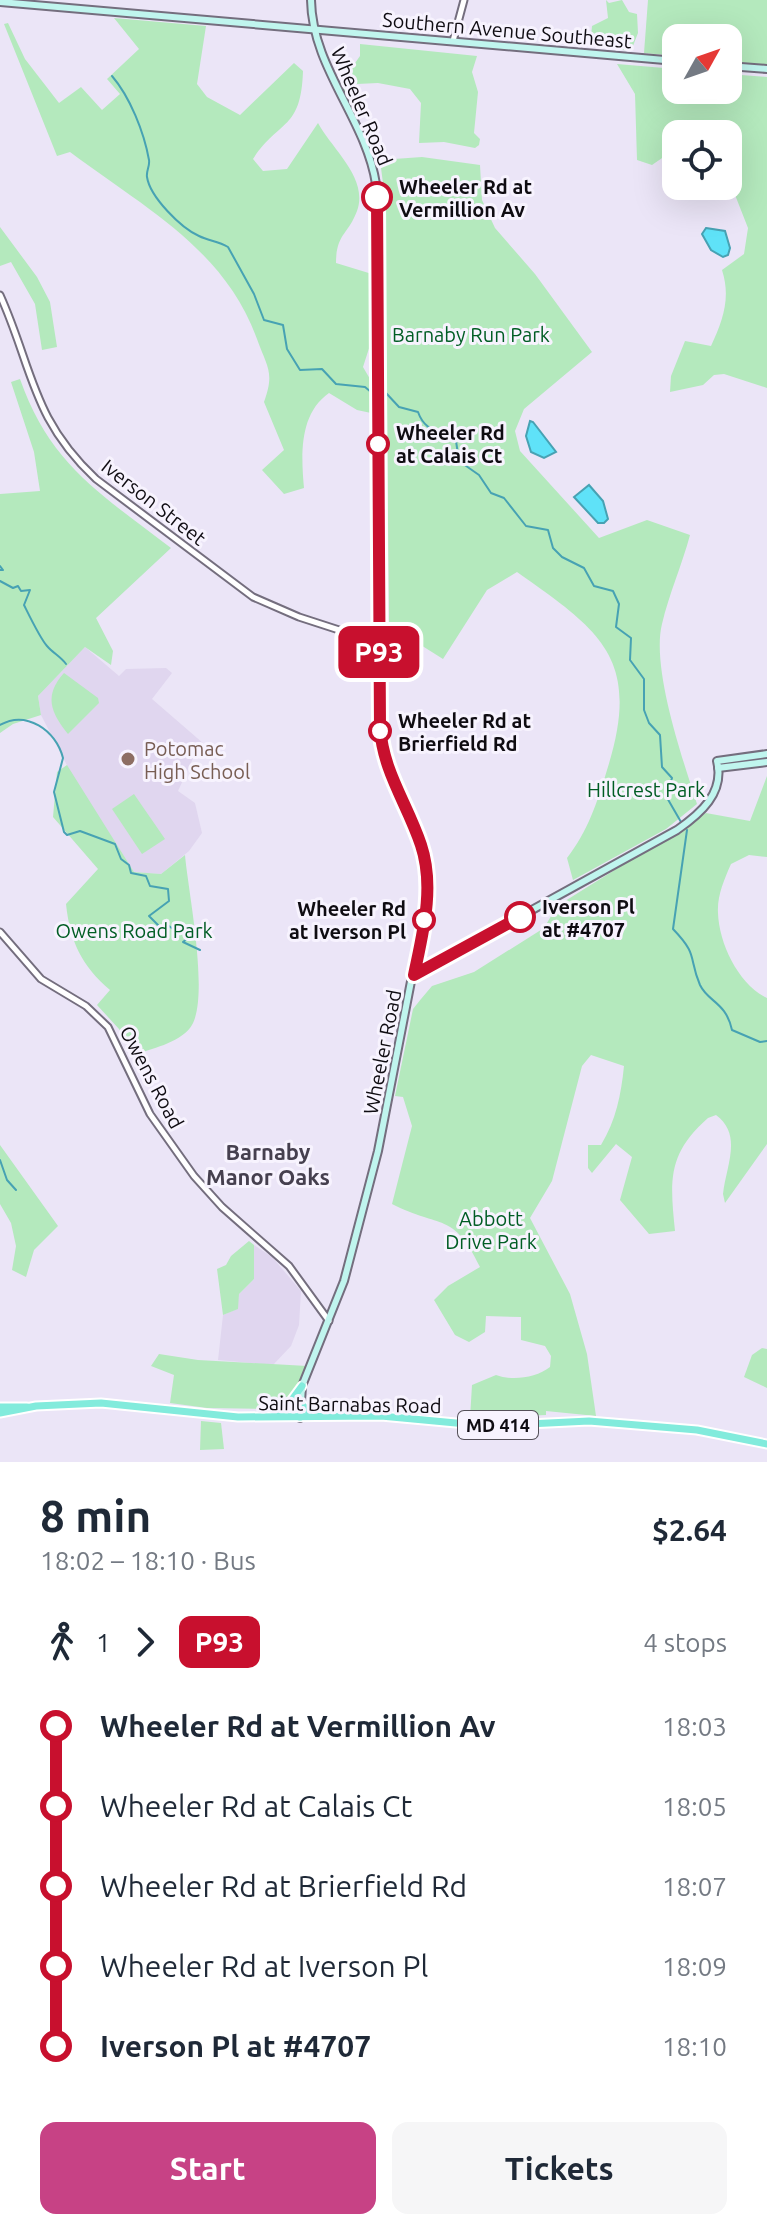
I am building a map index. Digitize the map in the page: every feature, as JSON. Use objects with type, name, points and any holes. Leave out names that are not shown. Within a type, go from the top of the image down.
[{"type":"main road","name":"Wheeler Road","points":[[300,1418],[302,1386],[344,1281],[378,1151],[414,975],[428,879],[419,838],[388,774],[381,748],[376,184],[369,154],[325,60],[314,29],[311,0]]},
{"type":"main road","name":"Southern Avenue Southeast","points":[[0,2],[662,60]]},
{"type":"main road","points":[[742,67],[767,69]]},
{"type":"main road","points":[[718,764],[767,754]]},
{"type":"main road","points":[[718,764],[767,762]]},
{"type":"main road","points":[[414,975],[677,830],[708,803],[717,784],[718,764]]},
{"type":"main road","points":[[271,1418],[283,1410],[302,1386]]},
{"type":"main road","points":[[299,1402],[316,1418]]},
{"type":"main road","name":"Saint Barnabas Road","points":[[0,1407],[101,1403],[271,1418],[381,1416],[488,1426],[589,1421],[697,1430],[767,1444]]},
{"type":"main road","name":"Saint Barnabas Road","points":[[0,1413],[27,1407]]},
{"type":"street","points":[[453,41],[464,0]]},
{"type":"street","name":"Iverson Street","points":[[0,295],[36,397],[63,443],[88,471],[253,597],[299,617],[379,643]]},
{"type":"street","name":"Owens Road","points":[[0,932],[41,979],[86,1006],[108,1027],[150,1114],[194,1176],[222,1207],[289,1266],[329,1321]]},
{"type":"shaded area","name":"Potomac High School","points":[[85,647],[119,676],[126,669],[166,668],[172,673],[152,699],[204,744],[195,754],[178,791],[195,803],[202,833],[189,851],[161,874],[134,872],[72,775],[41,715],[38,696]]},
{"type":"shaded area","points":[[254,1245],[272,1257],[301,1291],[299,1325],[291,1346],[273,1365],[218,1360],[223,1315],[237,1309],[239,1294],[254,1279]]},
{"type":"green space","points":[[606,0],[609,3],[622,0],[629,12],[637,14],[638,33],[631,51],[590,46],[592,26],[608,18]]},
{"type":"green space","points":[[648,0],[767,0],[767,65],[742,62],[742,24],[662,24],[662,55],[644,53]]},
{"type":"green space","points":[[114,18],[206,26],[197,84],[207,97],[240,115],[294,63],[303,71],[298,104],[293,115],[253,159],[263,171],[287,169],[318,123],[347,164],[358,187],[357,211],[340,240],[336,263],[372,274],[372,339],[363,367],[370,379],[371,413],[357,410],[329,393],[319,402],[304,436],[304,488],[284,494],[262,470],[284,450],[264,402],[269,383],[267,363],[242,307],[224,279],[203,254],[153,211],[70,152],[57,156],[4,24],[8,23],[25,59],[59,103],[81,87],[102,110],[120,94],[107,79],[139,49]]},
{"type":"green space","points":[[360,44],[477,56],[472,72],[478,92],[474,133],[480,139],[479,145],[475,148],[444,142],[419,143],[421,103],[410,89],[378,83],[357,84],[354,93],[346,96],[341,83],[360,56]]},
{"type":"green space","points":[[617,64],[662,68],[662,104],[742,104],[742,75],[767,77],[767,388],[724,374],[714,375],[703,385],[670,392],[671,376],[685,341],[711,346],[724,309],[726,290],[722,270],[744,254],[748,228],[737,200],[742,200],[742,120],[662,120],[662,158],[652,165],[637,160],[635,94]]},
{"type":"green space","name":"Barnaby Run Park","points":[[422,157],[480,165],[482,200],[495,228],[535,274],[592,352],[524,409],[515,431],[520,451],[599,538],[647,520],[690,535],[665,613],[660,643],[670,714],[697,804],[666,829],[573,880],[567,858],[581,838],[595,805],[617,732],[620,701],[616,674],[607,652],[572,613],[517,572],[487,590],[443,659],[389,625],[385,199],[380,160]]},
{"type":"green space","points":[[0,227],[37,277],[50,302],[57,347],[42,350],[35,304],[11,262],[0,266]]},
{"type":"green space","points":[[20,379],[32,409],[63,456],[101,494],[171,548],[96,618],[113,651],[111,665],[85,647],[38,696],[41,715],[13,724],[0,733],[0,494],[40,491],[34,452],[11,382]]},
{"type":"green space","points":[[64,673],[98,698],[99,703],[68,734],[52,704],[54,689]]},
{"type":"green space","name":"Owens Road Park","points":[[67,765],[134,872],[161,874],[185,855],[198,971],[196,1015],[190,1028],[179,1038],[134,1055],[119,1029],[97,1005],[110,990],[85,962],[71,930],[66,904],[98,869],[53,817],[57,772]]},
{"type":"green space","name":"Abbott Drive Park","points":[[767,776],[767,857],[749,855],[731,864],[718,907],[722,938],[732,962],[748,984],[767,998],[767,1144],[725,1203],[723,1194],[731,1141],[724,1123],[716,1115],[708,1118],[685,1144],[674,1169],[672,1197],[675,1231],[649,1234],[620,1200],[632,1157],[616,1144],[592,1173],[588,1168],[588,1145],[601,1145],[610,1126],[624,1066],[591,1055],[582,1066],[552,1181],[530,1218],[570,1294],[587,1354],[596,1416],[546,1411],[546,1415],[470,1418],[472,1385],[496,1375],[516,1378],[538,1374],[550,1367],[551,1356],[545,1346],[521,1340],[521,1317],[486,1316],[485,1332],[469,1342],[455,1335],[434,1300],[448,1286],[480,1267],[462,1237],[453,1229],[392,1204],[412,1126],[403,1097],[395,1096],[413,1009],[432,986],[474,972],[544,928],[557,906],[706,813],[750,821]]},
{"type":"green space","points":[[134,794],[165,839],[142,854],[112,809]]},
{"type":"green space","points":[[0,1145],[58,1226],[34,1250],[26,1277],[12,1270],[16,1246],[11,1223],[0,1204]]},
{"type":"green space","points":[[249,1241],[254,1245],[254,1279],[239,1294],[238,1309],[223,1315],[217,1269],[226,1265],[231,1256]]},
{"type":"green space","points":[[762,1348],[767,1349],[767,1388],[744,1377],[752,1355]]},
{"type":"green space","points":[[159,1354],[198,1360],[307,1366],[297,1387],[278,1409],[207,1408],[170,1403],[174,1375],[151,1366]]},
{"type":"green space","points":[[201,1421],[221,1423],[224,1449],[200,1450]]},
{"type":"water","points":[[706,228],[725,231],[730,248],[728,255],[723,257],[711,250],[702,234]]},
{"type":"water","points":[[530,421],[556,452],[544,458],[531,452],[526,436]]},
{"type":"water","points":[[589,485],[603,501],[608,519],[604,523],[598,523],[574,497]]},
{"type":"waterway","points":[[112,76],[125,94],[140,127],[149,160],[149,185],[160,202],[192,232],[228,247],[254,294],[264,320],[283,325],[287,349],[300,370],[322,369],[336,384],[365,387],[371,392]]},
{"type":"waterway","points":[[386,393],[399,407],[418,412],[425,424],[456,441],[459,461],[479,475],[491,493],[504,498],[526,526],[548,530],[553,548],[562,557],[584,568],[594,586],[613,591],[619,604],[616,627],[631,638],[630,660],[644,679],[644,710],[649,723],[660,735],[662,767],[672,778],[666,796],[681,822]]},
{"type":"waterway","points":[[0,566],[3,570],[0,570]]},
{"type":"waterway","points":[[0,581],[13,588],[18,586],[21,591],[30,590],[24,605],[44,642],[66,664]]},
{"type":"waterway","points":[[0,725],[10,721],[30,721],[47,731],[63,758],[54,792],[64,832],[67,835],[80,831],[115,844],[131,873],[146,876],[150,886],[168,889],[169,901],[149,916],[162,929],[169,926],[177,932],[187,933],[188,938],[183,942],[200,950]]},
{"type":"waterway","points":[[687,830],[673,929],[690,951],[700,985],[726,1014],[732,1030],[760,1042],[767,1041]]},
{"type":"waterway","points":[[0,1160],[7,1180],[16,1190]]},
{"type":"bus line","name":"P93","points":[[377,197],[380,727],[386,768],[419,838],[428,879],[414,975],[520,917]]},
{"type":"place","name":"Wheeler Rd at Vermillion Av","points":[[377,197]]},
{"type":"place","name":"Wheeler Rd at Calais Ct","points":[[378,444]]},
{"type":"place","name":"Wheeler Rd at Brierfield Rd","points":[[380,731]]},
{"type":"place","name":"Potomac High School","points":[[128,759]]},
{"type":"place","name":"Iverson Pl at #4707","points":[[520,917]]},
{"type":"place","name":"Wheeler Rd at Iverson Pl","points":[[424,920]]},
{"type":"district","name":"Barnaby Manor Oaks","points":[[268,1164]]},
{"type":"park label","name":"Hillcrest Park","points":[[646,789]]}]
